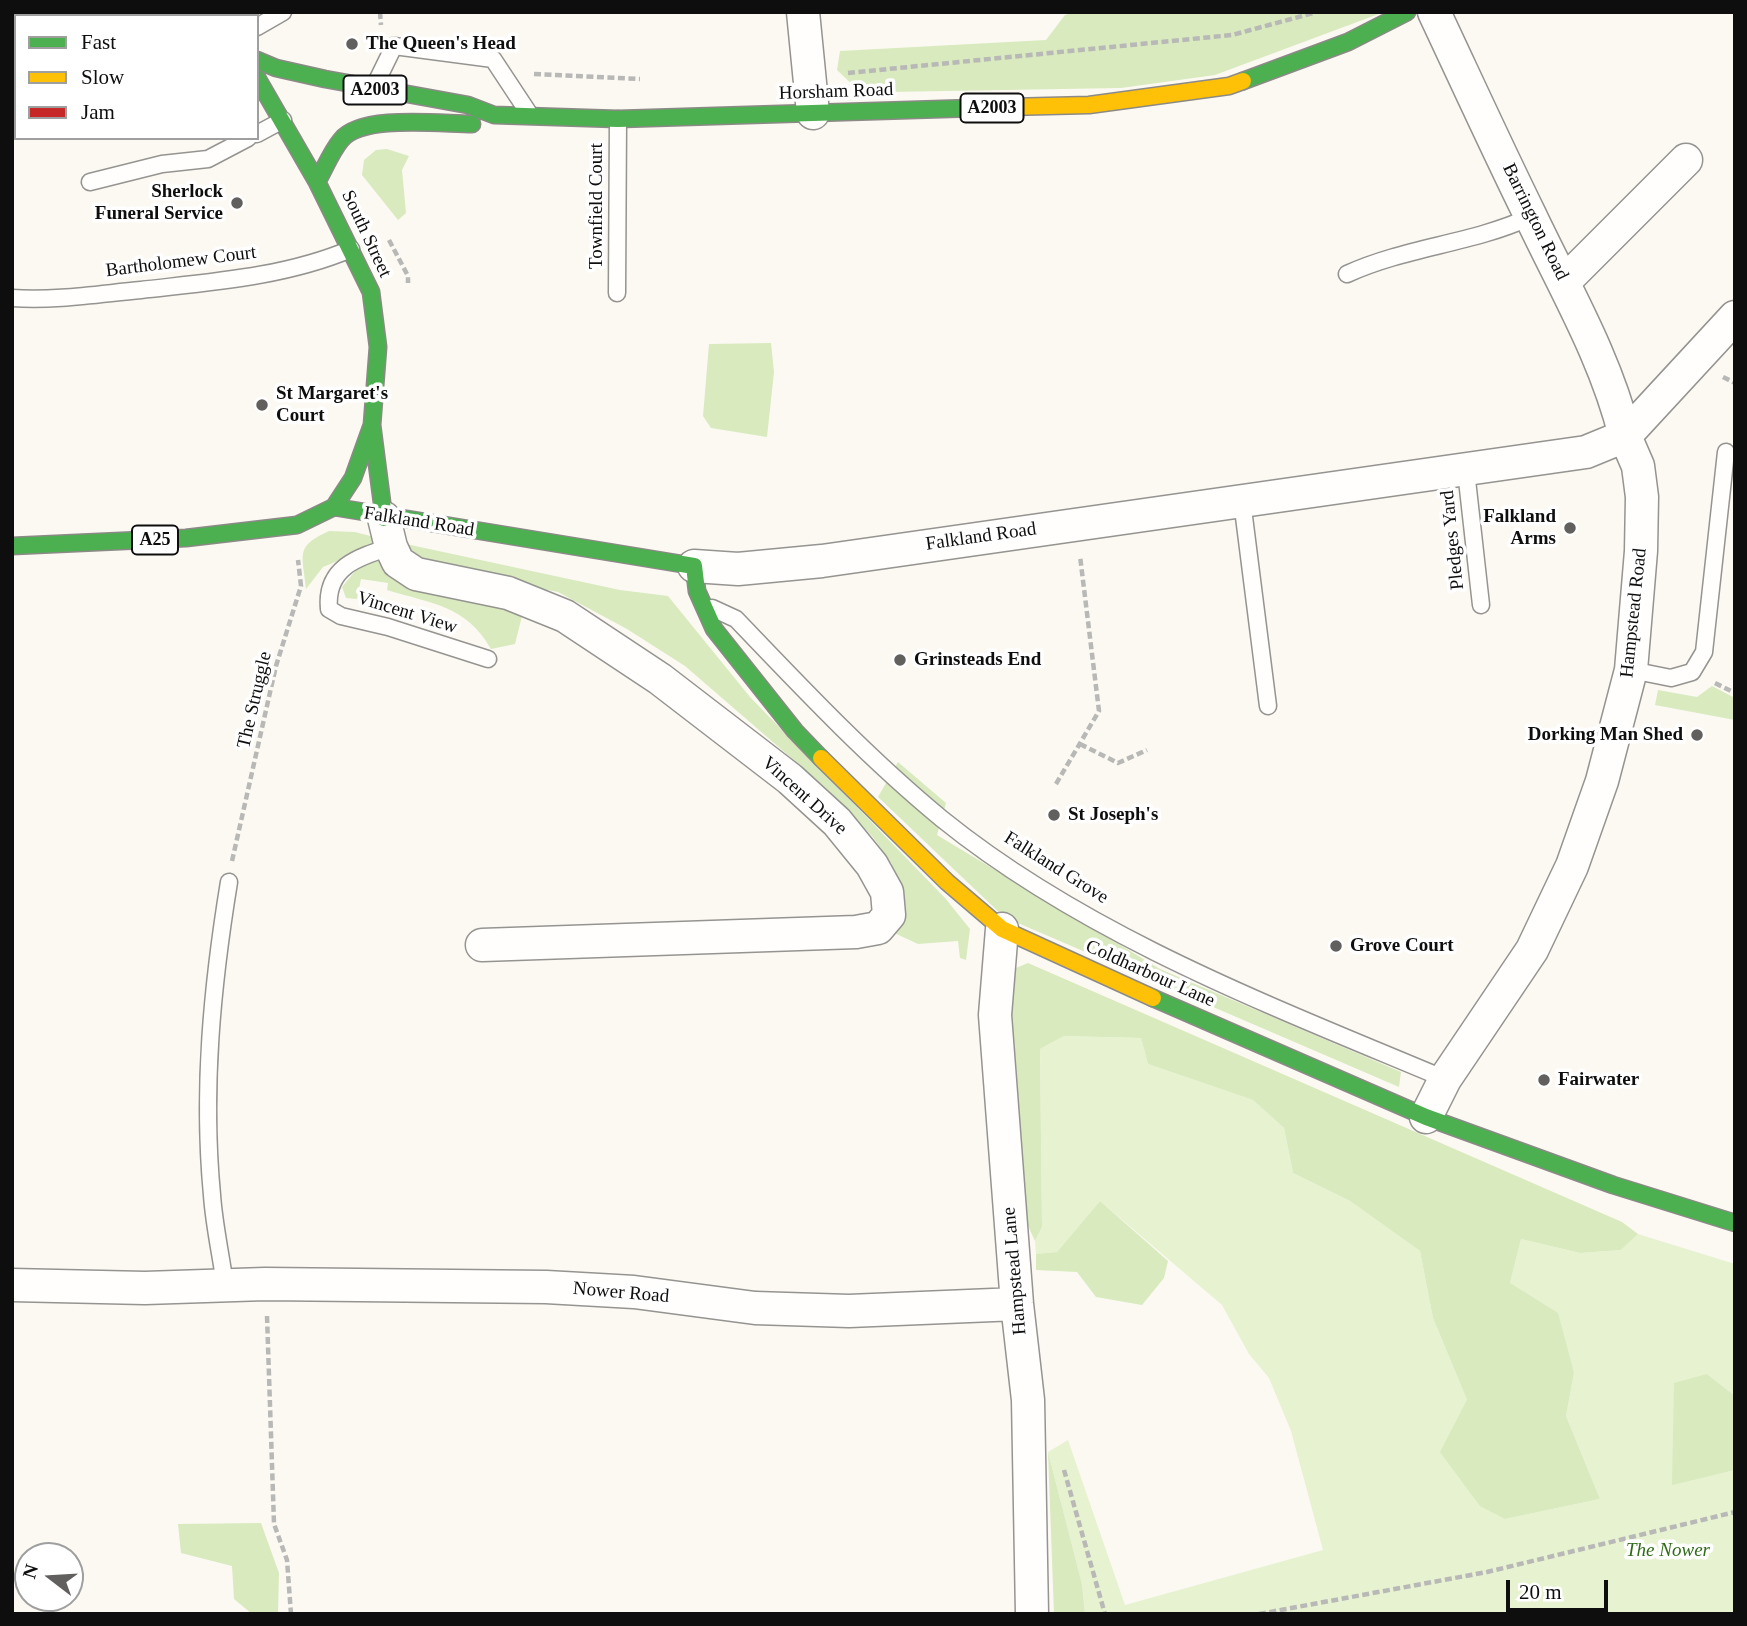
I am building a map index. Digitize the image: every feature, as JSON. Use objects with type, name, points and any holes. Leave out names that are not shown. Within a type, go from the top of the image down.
[{"type":"main road","name":"Horsham Road","points":[[259,61],[276,68],[468,106],[494,115],[618,119],[1090,105],[1229,86],[1348,42],[1406,12]]},
{"type":"main road","name":"South Street","points":[[259,81],[317,182],[371,292],[378,347],[372,425],[388,532]]},
{"type":"main road","name":"A2003","points":[[317,182],[342,138],[359,127],[376,124],[467,126],[494,115]]},
{"type":"main road","name":"South Street","points":[[334,507],[353,478],[372,425]]},
{"type":"main road","name":"A25","points":[[12,547],[186,538],[297,525],[334,507]]},
{"type":"main road","name":"Falkland Road","points":[[334,507],[388,532],[694,566]]},
{"type":"main road","name":"Coldharbour Lane","points":[[694,566],[697,590],[714,629],[795,731],[874,813],[1002,929],[1043,950],[1426,1117],[1613,1185],[1735,1223]]},
{"type":"street","points":[[803,12],[813,113]]},
{"type":"street","name":"Barrington Road","points":[[1434,12],[1530,217],[1564,282],[1618,408],[1625,436]]},
{"type":"street","points":[[1564,282],[1686,160]]},
{"type":"street","points":[[1625,436],[1735,317]]},
{"type":"street","name":"Falkland Road","points":[[694,566],[738,569],[822,561],[1466,471],[1586,452],[1625,436]]},
{"type":"street","name":"Hampstead Road","points":[[1426,1117],[1445,1079],[1532,950],[1572,866],[1602,781],[1631,670],[1642,497],[1638,466],[1625,436]]},
{"type":"street","name":"Vincent Drive","points":[[388,532],[398,562],[416,574],[508,593],[565,616],[660,679],[790,779],[837,822],[872,865],[887,892],[889,915],[878,928],[856,932],[482,945]]},
{"type":"street","name":"Hampstead Lane","points":[[1002,929],[995,1015],[1017,1304],[1028,1400],[1032,1614]]},
{"type":"street","name":"Nower Road","points":[[12,1285],[145,1288],[265,1284],[546,1287],[634,1292],[755,1308],[849,1311],[1017,1304]]},
{"type":"lane","points":[[259,26],[283,12]]},
{"type":"lane","points":[[373,89],[394,46],[493,59],[532,117]]},
{"type":"lane","name":"Townfield Court","points":[[617,293],[618,119]]},
{"type":"lane","points":[[259,133],[283,120]]},
{"type":"lane","points":[[90,181],[162,164],[208,159],[244,140]]},
{"type":"lane","points":[[1348,274],[1378,260],[1506,228],[1530,217]]},
{"type":"lane","name":"Bartholomew Court","points":[[12,298],[54,299],[219,281],[317,264],[352,249]]},
{"type":"lane","points":[[1631,670],[1671,678],[1692,672],[1704,652],[1726,452]]},
{"type":"lane","name":"Pledges Yard","points":[[1466,471],[1481,604]]},
{"type":"lane","points":[[1242,501],[1268,706]]},
{"type":"lane","name":"Vincent View","points":[[388,532],[340,571],[327,592],[329,609],[341,616],[378,624],[488,659]]},
{"type":"lane","name":"Falkland Grove","points":[[703,604],[736,620],[864,750],[943,820],[1043,889],[1216,983],[1445,1079]]},
{"type":"lane","points":[[225,1285],[212,1195],[208,1108],[214,987],[229,882]]},
{"type":"path","points":[[810,75],[830,76],[870,69],[1232,35],[1316,12]]},
{"type":"path","points":[[387,237],[408,276],[408,288]]},
{"type":"path","name":"The Struggle","points":[[229,882],[234,847],[276,666],[301,586],[296,547],[297,525]]},
{"type":"path","points":[[1056,784],[1099,711],[1080,551],[1067,553]]},
{"type":"path","points":[[1080,744],[1118,763],[1147,750]]},
{"type":"path","points":[[265,1284],[274,1524],[287,1560],[291,1614]]},
{"type":"path","points":[[1060,1458],[1105,1614]]},
{"type":"path","points":[[1259,1614],[1487,1572],[1735,1511]]},
{"type":"green space","points":[[1074,12],[1384,12],[1215,75],[1121,88],[887,92],[858,90],[837,70],[840,51],[1046,40],[1065,15]]},
{"type":"green space","points":[[387,149],[409,156],[402,170],[406,213],[398,220],[362,175],[364,160],[376,150]]},
{"type":"green space","points":[[771,343],[774,372],[767,437],[711,428],[703,416],[709,344]]},
{"type":"green space","points":[[329,531],[355,532],[378,538],[371,547],[323,567],[306,589],[303,553],[310,542]]},
{"type":"green space","points":[[406,544],[620,590],[668,596],[750,697],[945,898],[970,929],[966,960],[960,958],[958,941],[918,944],[890,931],[884,878],[892,864],[872,836],[826,788],[685,666],[627,629],[558,592],[422,566],[406,556]]},
{"type":"green space","points":[[384,557],[524,608],[515,644],[491,649],[471,623],[459,615],[433,603],[387,590],[388,583],[361,579],[357,599],[346,598],[342,587],[361,564]]},
{"type":"green space","points":[[1712,686],[1735,698],[1735,720],[1655,705],[1658,690],[1697,697]]},
{"type":"green space","points":[[898,762],[946,803],[937,835],[1160,969],[1401,1072],[1399,1087],[1004,917],[878,797]]},
{"type":"green space","points":[[1028,963],[1622,1222],[1638,1234],[1621,1250],[1580,1253],[1521,1239],[1510,1283],[1558,1313],[1574,1373],[1566,1416],[1600,1499],[1505,1519],[1480,1506],[1440,1452],[1467,1400],[1433,1318],[1420,1251],[1350,1201],[1293,1173],[1284,1128],[1253,1100],[1148,1064],[1141,1038],[1064,1036],[1040,1049],[1042,1227],[1035,1241],[1023,1215],[1006,1013],[1011,970]]},
{"type":"green space","name":"The Nower","points":[[1064,1036],[1141,1038],[1148,1064],[1253,1100],[1284,1128],[1293,1173],[1350,1201],[1420,1251],[1433,1318],[1467,1400],[1505,1519],[1600,1499],[1566,1416],[1574,1373],[1510,1283],[1521,1239],[1580,1253],[1621,1250],[1638,1234],[1735,1264],[1735,1396],[1707,1374],[1672,1484],[1735,1470],[1735,1614],[1085,1614],[1082,1584],[1048,1452],[1068,1440],[1125,1605],[1323,1550],[1291,1431],[1269,1378],[1249,1354],[1222,1305],[1100,1201],[1057,1252],[1036,1254],[1035,1241],[1042,1227],[1040,1049]]},
{"type":"green space","points":[[1100,1201],[1168,1261],[1164,1278],[1142,1305],[1096,1297],[1077,1272],[1036,1270],[1036,1254],[1057,1252]]},
{"type":"green space","points":[[1707,1374],[1735,1396],[1735,1470],[1672,1485],[1674,1383]]},
{"type":"green space","points":[[1048,1452],[1082,1584],[1085,1614],[1054,1614]]},
{"type":"green space","points":[[261,1523],[279,1573],[278,1614],[252,1614],[234,1599],[232,1566],[181,1553],[178,1524]]},
{"type":"traffic: fast","points":[[1243,81],[1348,42],[1407,12]]},
{"type":"traffic: fast","points":[[259,61],[276,68],[325,79],[468,105],[494,115],[618,119],[1007,107]]},
{"type":"traffic: fast","points":[[12,546],[186,538],[297,525],[334,507],[353,478],[372,425],[378,347],[371,292],[317,182],[259,81]]},
{"type":"traffic: fast","points":[[317,182],[337,145],[351,132],[402,122],[472,124]]},
{"type":"traffic: fast","points":[[372,425],[384,518]]},
{"type":"traffic: fast","points":[[334,507],[694,566],[697,591],[714,629],[795,731],[821,758]]},
{"type":"traffic: fast","points":[[1153,998],[1426,1117],[1613,1185],[1735,1223]]},
{"type":"traffic: slow","points":[[1007,107],[1089,105],[1229,86],[1243,81]]},
{"type":"traffic: slow","points":[[821,758],[947,882],[1002,929],[1153,998]]},
{"type":"place","name":"The Queen's Head","points":[[352,44]]},
{"type":"place","name":"Sherlock Funeral Service","points":[[237,203]]},
{"type":"place","name":"St Margaret's Court","points":[[262,405]]},
{"type":"place","name":"Falkland Arms","points":[[1570,528]]},
{"type":"place","name":"Grinsteads End","points":[[900,660]]},
{"type":"place","name":"Dorking Man Shed","points":[[1697,735]]},
{"type":"place","name":"St Joseph's","points":[[1054,815]]},
{"type":"place","name":"Grove Court","points":[[1336,946]]},
{"type":"place","name":"Fairwater","points":[[1544,1080]]}]
